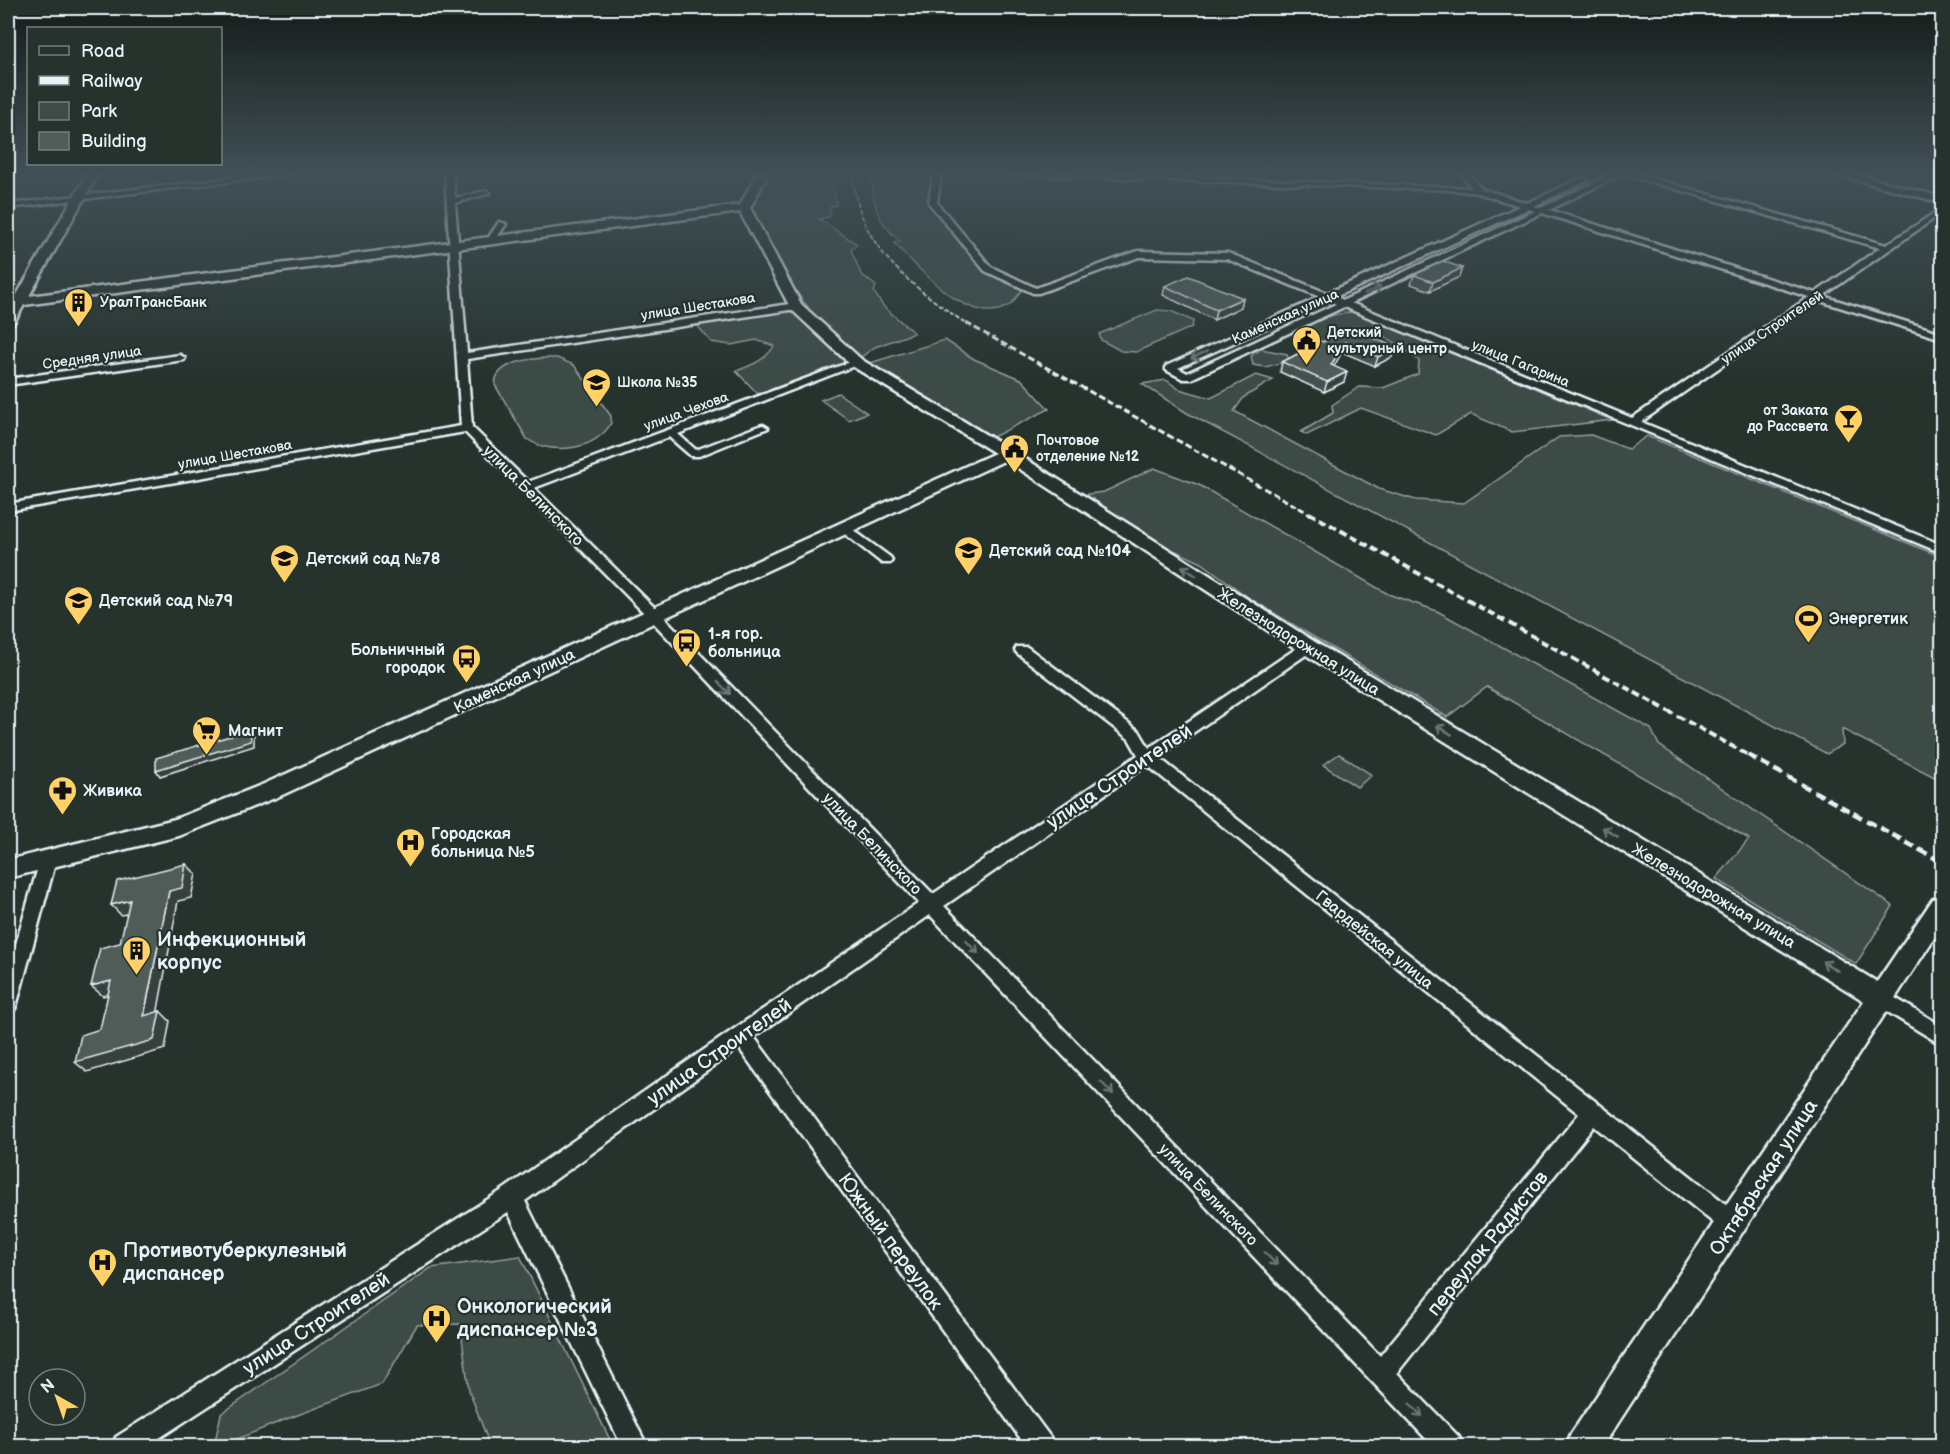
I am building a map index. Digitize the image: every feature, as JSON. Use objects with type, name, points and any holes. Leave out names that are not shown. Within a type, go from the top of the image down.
[{"type":"street","points":[[8,321],[13,303],[51,242]]},
{"type":"street","points":[[13,303],[474,242]]},
{"type":"street","name":"Железнодорожная улица","points":[[762,242],[796,306],[857,363],[1007,454],[1308,647],[1942,1036]]},
{"type":"street","name":"улица Гагарина","points":[[965,242],[988,269],[1036,291],[1138,254],[1228,256],[1942,549]]},
{"type":"street","name":"Каменская улица","points":[[1448,242],[1170,368],[1187,376],[1476,242]]},
{"type":"street","points":[[1641,242],[1942,336]]},
{"type":"street","points":[[1866,242],[1888,248]]},
{"type":"street","name":"улица Строителей","points":[[1632,423],[1897,242]]},
{"type":"street","points":[[455,244],[467,428]]},
{"type":"street","name":"улица Шестакова","points":[[462,357],[796,306]]},
{"type":"street","name":"Средняя улица","points":[[8,382],[180,358]]},
{"type":"street","name":"улица Чехова","points":[[526,487],[857,363]]},
{"type":"street","name":"улица Шестакова","points":[[8,508],[467,428]]},
{"type":"street","name":"улица Белинского","points":[[467,428],[654,615],[1450,1446]]},
{"type":"street","points":[[670,433],[695,454],[763,428]]},
{"type":"street","name":"Каменская улица","points":[[8,868],[179,827],[272,790],[1007,454]]},
{"type":"street","points":[[845,528],[886,560]]},
{"type":"street","name":"улица Строителей","points":[[125,1446],[512,1197],[741,1035],[1308,647]]},
{"type":"street","name":"Гвардейская улица","points":[[1022,650],[1134,735],[1147,757],[1733,1224]]},
{"type":"street","points":[[8,1003],[48,860]]},
{"type":"street","name":"Октябрьская улица","points":[[1583,1446],[1733,1224],[1880,997],[1942,906]]},
{"type":"street","name":"Южный переулок","points":[[741,1035],[1041,1446]]},
{"type":"street","name":"переулок Радистов","points":[[1381,1374],[1593,1112]]},
{"type":"street","points":[[512,1197],[635,1446]]},
{"type":"green space","points":[[768,242],[854,242],[857,244],[851,250],[861,274],[876,286],[874,292],[883,306],[914,333],[875,347],[861,357],[758,394],[736,371],[762,359],[774,346],[756,340],[731,345],[711,342],[697,325],[808,307],[794,289]]},
{"type":"green space","points":[[959,242],[975,262],[1023,289],[1011,304],[996,310],[980,310],[964,304],[947,293],[894,243]]},
{"type":"green space","points":[[1157,310],[1171,311],[1193,321],[1192,327],[1136,352],[1121,351],[1101,340],[1099,334]]},
{"type":"green space","points":[[1352,312],[1612,420],[1512,432],[1471,414],[1436,435],[1361,408],[1307,435],[1301,432],[1333,413],[1332,405],[1359,387],[1383,388],[1418,374],[1419,361],[1401,346],[1382,335],[1325,345],[1313,342],[1299,333],[1324,319]]},
{"type":"green space","points":[[945,340],[974,359],[1021,379],[1049,409],[991,438],[870,363]]},
{"type":"green space","points":[[1261,349],[1287,354],[1289,361],[1265,367],[1253,365],[1251,356]]},
{"type":"green space","points":[[545,358],[557,358],[574,365],[611,416],[611,423],[595,439],[573,448],[560,449],[537,444],[527,439],[495,385],[496,378],[506,367]]},
{"type":"green space","name":"Энергетик","points":[[1256,375],[1273,380],[1244,397],[1234,411],[1379,489],[1416,500],[1464,503],[1559,437],[1591,435],[1628,449],[1647,436],[1942,557],[1942,781],[1842,729],[1843,744],[1827,754],[1187,413],[1142,384],[1166,380],[1179,389],[1211,398]]},
{"type":"green space","points":[[838,393],[867,413],[849,420],[821,400]]},
{"type":"green space","points":[[1154,468],[1199,485],[1388,594],[1437,611],[1651,729],[1659,745],[1893,906],[1856,964],[1716,879],[1749,839],[1487,687],[1447,717],[1249,598],[1202,563],[1158,543],[1081,495],[1104,492]]},
{"type":"green space","points":[[1339,754],[1372,775],[1357,787],[1323,765]]},
{"type":"green space","name":"Онкологический диспансер №3","points":[[520,1256],[613,1446],[490,1446],[469,1390],[460,1324],[417,1325],[382,1384],[220,1446],[214,1446],[221,1414],[431,1268]]},
{"type":"building","points":[[1443,261],[1462,268],[1433,282],[1414,275]]},
{"type":"building","points":[[1188,276],[1243,298],[1216,310],[1165,286]]},
{"type":"building","points":[[1354,327],[1352,329],[1395,347],[1378,357],[1345,342],[1331,365],[1347,372],[1327,382],[1282,362],[1310,348],[1303,345],[1315,339],[1323,342]]},
{"type":"building","points":[[250,730],[251,741],[156,770],[156,758]]},
{"type":"building","name":"Инфекционный корпус","points":[[186,864],[182,888],[169,891],[144,1016],[160,1011],[154,1040],[75,1062],[81,1035],[100,1029],[111,981],[91,986],[100,948],[120,943],[130,900],[111,905],[117,881]]},
{"type":"railway","points":[[876,242],[891,263],[908,279],[968,325]]},
{"type":"railway","points":[[966,323],[1312,515]]},
{"type":"railway","points":[[1309,513],[1750,756]]},
{"type":"railway","points":[[1748,755],[1942,862]]},
{"type":"place","name":"УралТрансБанк","points":[[79,328]]},
{"type":"place","name":"Детский культурный центр","points":[[1306,366]]},
{"type":"place","name":"Школа №35","points":[[596,408]]},
{"type":"place","name":"от Заката до Рассвета","points":[[1849,444]]},
{"type":"place","name":"Почтовое отделение №12","points":[[1015,474]]},
{"type":"place","name":"Детский сад №104","points":[[968,576]]},
{"type":"place","name":"Детский сад №78","points":[[285,584]]},
{"type":"place","name":"Детский сад №79","points":[[78,626]]},
{"type":"place","name":"Энергетик","points":[[1808,644]]},
{"type":"place","name":"1-я гор. больница","points":[[687,668]]},
{"type":"place","name":"Больничный городок","points":[[466,684]]},
{"type":"place","name":"Магнит","points":[[207,756]]},
{"type":"place","name":"Живика","points":[[62,816]]},
{"type":"place","name":"Городская больница №5","points":[[410,868]]},
{"type":"place","name":"Инфекционный корпус","points":[[136,976]]},
{"type":"place","name":"Противотуберкулезный диспансер","points":[[102,1288]]},
{"type":"place","name":"Онкологический диспансер №3","points":[[436,1344]]}]
